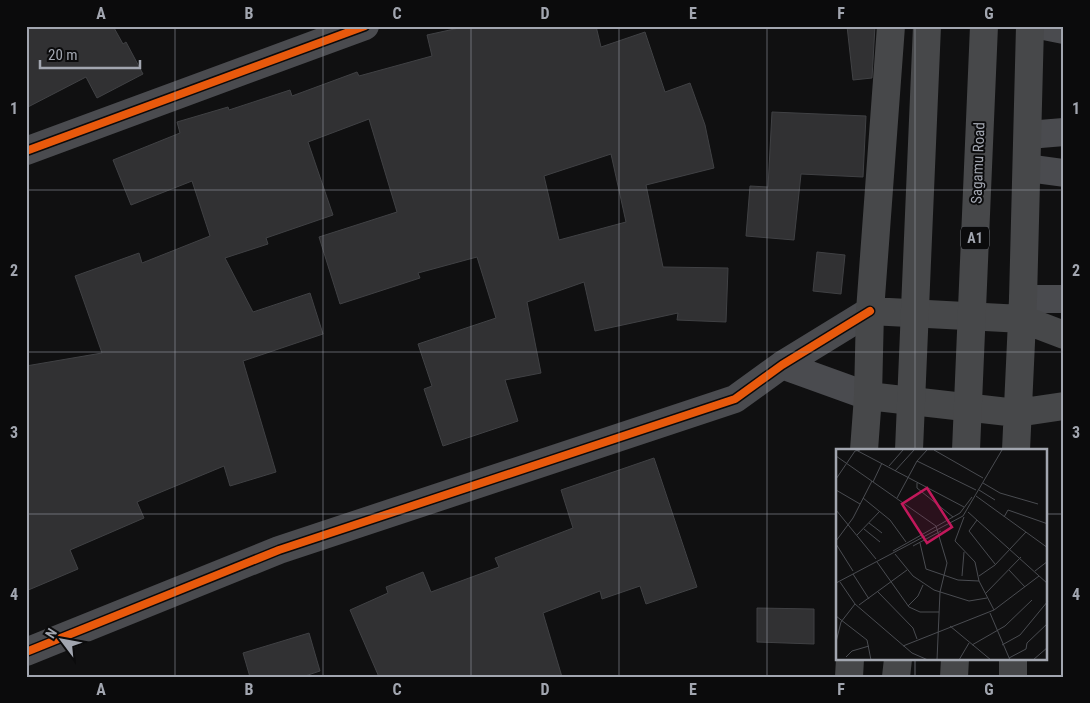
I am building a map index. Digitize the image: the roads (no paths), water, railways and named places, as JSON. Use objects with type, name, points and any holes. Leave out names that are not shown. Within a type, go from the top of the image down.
[{"type":"main road","points":[[864,449],[868,396],[870,311],[891,26]]},
{"type":"main road","points":[[909,449],[927,26]]},
{"type":"main road","name":"Sagamu Road","points":[[966,449],[984,26]]},
{"type":"main road","points":[[1016,449],[1023,309],[1030,26]]},
{"type":"main road","points":[[870,311],[1023,309],[1064,335]]},
{"type":"main road","points":[[868,396],[1018,413],[1064,406]]},
{"type":"main road","points":[[849,677],[850,660]]},
{"type":"main road","points":[[896,677],[898,660]]},
{"type":"main road","points":[[954,677],[955,660]]},
{"type":"main road","points":[[1013,660],[1013,677]]},
{"type":"street","points":[[26,151],[366,26]]},
{"type":"street","points":[[1044,26],[1064,30]]},
{"type":"street","points":[[1028,135],[1064,132]]},
{"type":"street","points":[[1027,168],[1064,173]]},
{"type":"street","points":[[1023,309],[1064,299]]},
{"type":"street","points":[[26,652],[280,550],[735,399],[782,365],[870,311]]},
{"type":"street","points":[[782,365],[868,396]]}]
